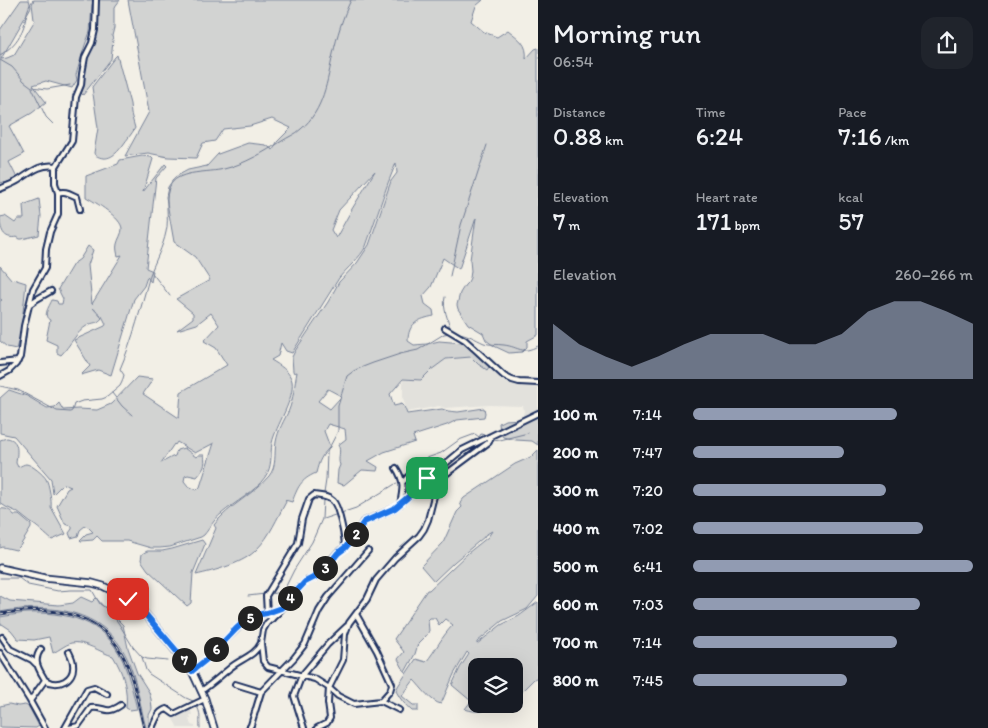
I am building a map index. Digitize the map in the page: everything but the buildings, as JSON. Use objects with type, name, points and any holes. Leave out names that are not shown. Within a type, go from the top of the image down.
[{"type":"main road","points":[[0,568],[44,578],[92,583],[109,588],[130,600],[140,608],[192,671],[205,699],[214,728]]},
{"type":"street","points":[[0,376],[9,371],[18,362],[33,289],[45,268],[46,249],[50,232],[58,214],[58,193],[54,174],[56,166],[72,141],[76,98],[81,85],[85,57],[92,44],[95,30],[96,0]]},
{"type":"street","points":[[0,189],[40,167],[56,166]]},
{"type":"street","points":[[58,193],[62,191],[77,197],[80,209]]},
{"type":"street","points":[[30,304],[51,291]]},
{"type":"street","points":[[445,328],[465,340],[504,376],[512,380],[538,383]]},
{"type":"street","points":[[0,363],[18,362]]},
{"type":"street","points":[[399,710],[381,701],[354,704],[338,696],[315,679],[302,674],[268,667],[262,656],[263,630],[267,623],[305,582],[317,576],[346,547],[364,522],[395,508],[427,478],[462,450],[538,413]]},
{"type":"street","points":[[304,728],[294,696],[302,674],[349,623],[367,599],[376,580],[395,558],[419,536],[428,520],[436,488],[440,481],[446,474],[489,442],[491,436]]},
{"type":"street","points":[[403,482],[418,466]]},
{"type":"street","points":[[396,468],[403,482],[400,504]]},
{"type":"street","points":[[272,618],[267,613],[266,596],[298,543],[302,519],[309,499],[314,495],[332,500],[336,505],[346,547]]},
{"type":"street","points":[[249,728],[261,692],[305,644],[319,611],[328,597],[368,551]]},
{"type":"street","points":[[192,671],[207,659],[246,620],[281,608]]},
{"type":"street","points":[[356,614],[377,651],[392,684],[390,691],[381,701]]},
{"type":"street","points":[[317,728],[330,718],[329,688],[343,660],[345,634],[349,623]]},
{"type":"street","points":[[2,637],[10,648],[36,664],[45,680],[50,683],[59,684],[65,682],[72,672],[74,664],[69,652]]},
{"type":"street","points":[[201,691],[231,667],[253,654],[261,643]]},
{"type":"street","points":[[36,664],[38,652],[41,649]]},
{"type":"street","points":[[0,653],[45,728]]},
{"type":"street","points":[[30,701],[45,680]]},
{"type":"street","points":[[236,684],[261,692]]},
{"type":"street","points":[[64,728],[88,689],[94,687],[107,694]]},
{"type":"street","points":[[152,728],[162,710],[167,709],[174,714],[205,699]]},
{"type":"street","points":[[69,728],[78,726],[92,708],[97,707],[108,711],[114,710],[121,705]]},
{"type":"shaded area","points":[[21,0],[29,0],[31,7],[1,59],[14,55],[35,20],[32,4],[34,0],[94,0],[90,32],[76,75],[77,80],[72,88],[46,81],[33,85],[46,102],[32,113],[9,126],[24,154],[9,162],[17,178],[0,183],[0,30]]},
{"type":"shaded area","points":[[99,0],[120,0],[114,8],[111,59],[83,95],[80,92],[87,56],[92,46]]},
{"type":"shaded area","points":[[128,0],[483,0],[476,6],[471,21],[484,32],[497,37],[508,30],[519,39],[526,49],[526,59],[538,48],[538,335],[527,341],[527,347],[522,352],[509,353],[486,340],[483,333],[468,324],[458,309],[460,293],[470,278],[470,260],[476,218],[459,269],[443,258],[431,287],[423,296],[425,304],[433,310],[434,316],[415,323],[410,330],[408,341],[414,345],[439,341],[463,343],[491,364],[487,370],[471,357],[446,359],[421,380],[403,379],[390,394],[394,406],[402,404],[407,414],[442,409],[458,412],[484,408],[484,417],[457,420],[413,436],[415,442],[384,452],[368,461],[378,467],[377,471],[362,470],[344,485],[337,483],[340,465],[338,445],[346,439],[345,429],[328,424],[324,431],[330,447],[324,453],[316,473],[306,478],[300,484],[292,502],[285,500],[286,502],[270,533],[262,544],[252,554],[237,562],[220,569],[196,575],[216,528],[214,525],[263,483],[272,472],[277,438],[289,410],[294,391],[297,372],[294,373],[293,371],[292,357],[339,282],[357,263],[369,245],[391,181],[397,173],[396,163],[366,246],[339,278],[292,353],[286,351],[281,343],[278,356],[271,360],[289,374],[292,388],[291,396],[272,443],[268,473],[261,483],[219,516],[204,535],[170,547],[151,548],[127,541],[102,541],[97,536],[93,540],[81,541],[86,534],[93,532],[85,526],[80,530],[78,536],[71,538],[69,533],[72,526],[65,524],[57,506],[67,489],[71,487],[63,484],[53,494],[51,479],[14,436],[0,433],[0,398],[9,390],[27,396],[47,408],[55,407],[59,403],[63,410],[97,410],[111,404],[137,377],[153,379],[143,394],[179,418],[181,392],[227,365],[216,348],[204,341],[219,325],[211,313],[197,324],[177,330],[193,318],[193,313],[176,299],[210,280],[195,257],[174,242],[166,197],[168,187],[175,177],[188,170],[207,166],[218,154],[248,143],[266,145],[273,150],[277,142],[291,128],[272,119],[250,126],[223,129],[215,141],[203,143],[196,158],[168,157],[148,153],[125,156],[149,112]],"holes":[[[375,171],[352,209],[336,238],[331,230],[339,210]],[[328,389],[341,396],[330,409],[318,401]],[[177,442],[195,453],[214,443],[200,487],[197,490],[188,486],[184,481],[185,476],[188,475],[197,477],[205,464],[204,455],[196,457],[184,448],[177,450],[175,456],[161,463]]]},
{"type":"shaded area","points":[[117,55],[135,128],[118,151],[108,158],[104,158],[94,153],[98,128],[92,87]]},
{"type":"shaded area","points":[[142,156],[153,159],[143,192],[165,164],[167,166],[156,178],[146,268],[153,271],[151,282],[147,277],[144,286],[134,299],[111,375],[98,370],[81,375],[90,366],[74,340],[105,326],[106,324],[102,316],[93,308],[102,318],[84,328],[61,355],[57,353],[57,345],[46,340],[50,320],[47,316],[47,311],[52,300],[62,304],[63,299],[58,289],[73,264],[80,259],[88,246],[93,250],[88,265],[92,304],[122,255],[118,256],[117,248],[122,231],[121,225],[107,211],[86,197],[86,176],[118,164],[120,160]]},
{"type":"shaded area","points":[[39,199],[41,216],[39,235],[20,239],[8,237],[3,233],[0,217],[5,216],[15,223],[18,219],[24,219],[23,205]]},
{"type":"shaded area","points":[[0,266],[12,280],[26,283],[21,332],[16,349],[7,347],[0,341],[0,301],[2,300],[0,299]]},
{"type":"shaded area","points":[[471,357],[487,370],[491,367],[513,383],[538,386],[538,411],[522,419],[523,406],[489,405],[445,408],[439,406],[407,412],[403,398],[403,379],[421,380],[446,359]]},
{"type":"shaded area","points":[[538,414],[538,445],[532,441],[503,437],[500,432],[499,423],[505,420],[522,419]]},
{"type":"shaded area","points":[[7,438],[16,444],[16,463],[18,467],[28,464],[46,479],[51,507],[66,534],[52,540],[17,512],[0,503],[0,440]]},
{"type":"shaded area","points":[[538,450],[538,596],[527,609],[502,621],[477,644],[501,625],[519,616],[538,602],[538,677],[523,690],[523,658],[468,658],[468,698],[452,685],[469,654],[467,652],[454,674],[441,704],[430,697],[414,680],[402,696],[413,705],[418,705],[418,711],[412,711],[396,691],[398,686],[416,659],[426,662],[453,625],[445,619],[439,625],[435,618],[430,618],[428,620],[429,631],[418,644],[405,672],[398,659],[404,652],[394,639],[427,590],[488,537],[492,531],[485,535],[434,581],[421,566],[443,543],[457,512],[462,507],[460,503],[464,498],[515,464],[531,457]]},
{"type":"shaded area","points":[[0,509],[6,509],[14,515],[19,515],[31,525],[31,528],[16,550],[0,548]]},
{"type":"shaded area","points":[[202,540],[205,544],[193,573],[191,603],[187,606],[148,570],[141,560],[142,554],[147,551],[172,549]]},
{"type":"shaded area","points":[[0,596],[10,601],[59,605],[73,603],[81,597],[92,602],[96,598],[103,606],[115,614],[115,619],[123,625],[128,648],[137,673],[149,692],[152,709],[149,715],[149,728],[146,728],[136,684],[127,658],[117,641],[104,628],[89,619],[55,609],[18,609],[0,612]]},
{"type":"shaded area","points":[[58,609],[83,616],[109,633],[127,659],[146,728],[142,728],[123,661],[115,648],[99,631],[81,620],[58,614],[26,613],[0,617],[0,612]]},
{"type":"shaded area","points":[[25,613],[55,614],[69,617],[94,627],[105,636],[115,647],[123,661],[137,709],[130,710],[126,708],[124,681],[120,668],[113,656],[81,643],[71,643],[53,653],[49,637],[34,640],[18,639],[11,630],[2,624],[0,625],[0,617]]},
{"type":"shaded area","points":[[9,704],[29,707],[39,726],[36,728],[0,727],[0,706]]},
{"type":"shaded area","points":[[190,707],[192,715],[190,715],[191,719],[189,719],[191,725],[195,726],[195,728],[178,728],[172,717]]},
{"type":"waterway","points":[[0,55],[13,45],[20,35],[33,0]]},
{"type":"waterway","points":[[0,386],[18,390],[57,411],[70,412],[74,404],[82,401],[102,399],[120,386],[124,375],[120,369],[133,335],[150,275],[165,238],[167,195],[171,184],[181,176],[224,169],[247,161],[297,132],[309,121],[320,104],[338,33],[351,0]]},
{"type":"waterway","points":[[0,60],[12,67],[32,87],[47,89],[70,85]]},
{"type":"waterway","points":[[32,88],[46,117],[53,124]]},
{"type":"waterway","points":[[450,276],[461,225],[487,145]]},
{"type":"waterway","points":[[152,273],[170,296]]},
{"type":"waterway","points":[[445,297],[444,306],[450,330]]},
{"type":"waterway","points":[[269,594],[284,590],[312,542],[322,519],[327,452],[338,431],[338,406],[347,376],[355,370],[373,363],[418,350],[444,334],[450,333]]},
{"type":"waterway","points":[[458,333],[486,344],[504,345],[521,350],[528,350],[538,346]]},
{"type":"waterway","points":[[112,393],[132,415]]},
{"type":"waterway","points":[[493,439],[500,440],[528,433]]},
{"type":"waterway","points":[[403,478],[424,459],[441,453],[459,440],[475,434],[479,437],[481,434],[487,436]]},
{"type":"waterway","points":[[323,519],[356,508],[400,481]]},
{"type":"waterway","points":[[0,578],[19,578],[28,585],[58,591],[92,590],[100,604],[110,611],[133,647],[142,657],[149,674],[193,701]]},
{"type":"waterway","points":[[248,596],[265,594]]},
{"type":"waterway","points":[[142,657],[168,661]]},
{"type":"waterway","points":[[196,705],[200,714],[200,728]]},
{"type":"railway","points":[[0,614],[52,611],[85,619],[99,628],[112,639],[130,671],[144,728]]},
{"type":"route","points":[[128,599],[140,608],[192,671],[207,659],[246,620],[281,608],[305,582],[317,576],[346,547],[364,522],[395,508],[427,478]]}]
